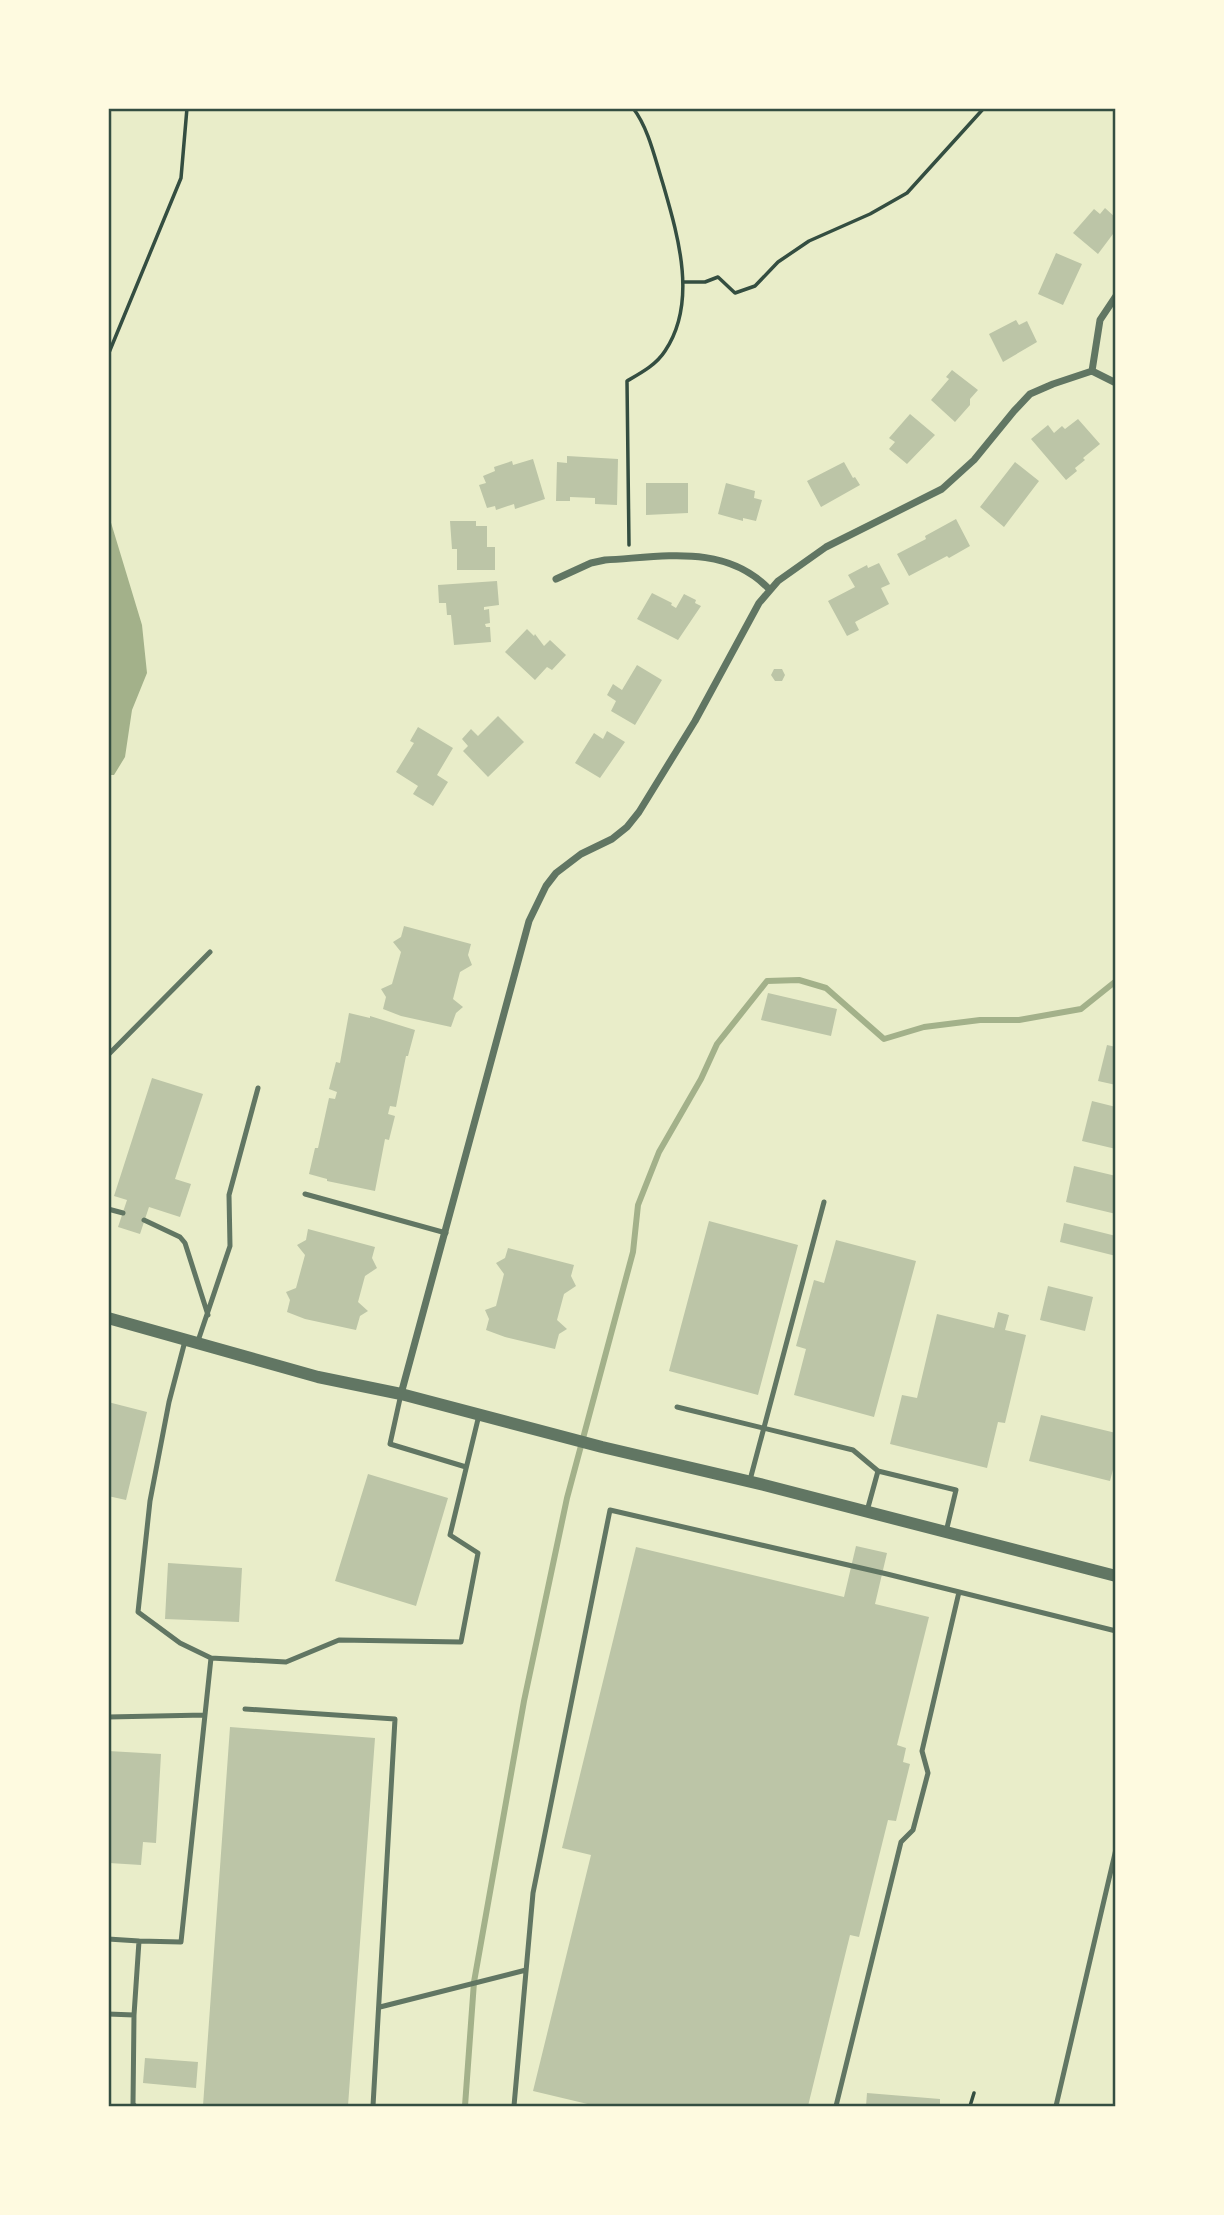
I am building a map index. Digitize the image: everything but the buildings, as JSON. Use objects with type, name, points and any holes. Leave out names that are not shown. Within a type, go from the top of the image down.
[{"type":"street","points":[[1092,371],[1100,320],[1115,296]]},
{"type":"street","points":[[401,1394],[529,921],[546,886],[566,864],[612,839],[627,827],[639,812],[695,721],[759,603],[789,572],[826,547],[942,489],[974,460],[1030,394],[1092,371],[1115,383]]},
{"type":"street","points":[[556,579],[591,563],[712,557],[736,565],[770,590]]},
{"type":"street","points":[[108,1318],[318,1377],[401,1394],[595,1445],[750,1481],[1115,1576]]},
{"type":"lane","points":[[108,1055],[210,952]]},
{"type":"lane","points":[[258,1088],[229,1195],[230,1246],[208,1315],[191,1342],[169,1402],[150,1501],[138,1612],[180,1643],[211,1658],[286,1662],[339,1640],[461,1642],[478,1553],[450,1535],[479,1415]]},
{"type":"lane","points":[[305,1194],[446,1233]]},
{"type":"lane","points":[[750,1481],[824,1202]]},
{"type":"lane","points":[[108,1209],[123,1213]]},
{"type":"lane","points":[[144,1220],[180,1237],[185,1243],[208,1315]]},
{"type":"lane","points":[[401,1394],[390,1444],[466,1467]]},
{"type":"lane","points":[[677,1407],[853,1450],[878,1471],[956,1490],[946,1532]]},
{"type":"lane","points":[[867,1511],[878,1471]]},
{"type":"lane","points":[[514,2106],[533,1893],[610,1510],[1115,1631]]},
{"type":"lane","points":[[836,2106],[901,1842],[913,1830],[928,1773],[922,1751],[959,1592]]},
{"type":"lane","points":[[108,1939],[181,1942],[211,1658]]},
{"type":"lane","points":[[245,1709],[395,1719],[373,2106]]},
{"type":"lane","points":[[108,1717],[205,1715]]},
{"type":"lane","points":[[1056,2106],[1115,1849]]},
{"type":"lane","points":[[135,2106],[134,2015],[139,1941]]},
{"type":"lane","points":[[380,2007],[526,1970]]},
{"type":"lane","points":[[108,2014],[134,2015]]},
{"type":"path","points":[[108,355],[181,178],[187,108]]},
{"type":"path","points":[[630,559],[627,381],[646,370],[665,352],[678,324],[684,282],[670,208],[652,150],[633,108]]},
{"type":"path","points":[[684,282],[705,282],[718,277],[735,293],[755,286],[778,262],[809,241],[870,214],[907,193],[984,108]]},
{"type":"path","points":[[970,2106],[974,2093]]},
{"type":"shaded area","points":[[109,516],[142,625],[147,673],[132,710],[125,757],[114,775],[108,775]]},
{"type":"waterway","points":[[465,2106],[474,1982],[524,1701],[567,1498],[633,1252],[638,1205],[659,1152],[701,1079],[717,1044],[767,981],[799,980],[826,988],[884,1039],[924,1027],[980,1020],[1019,1020],[1081,1009],[1116,981]]}]
